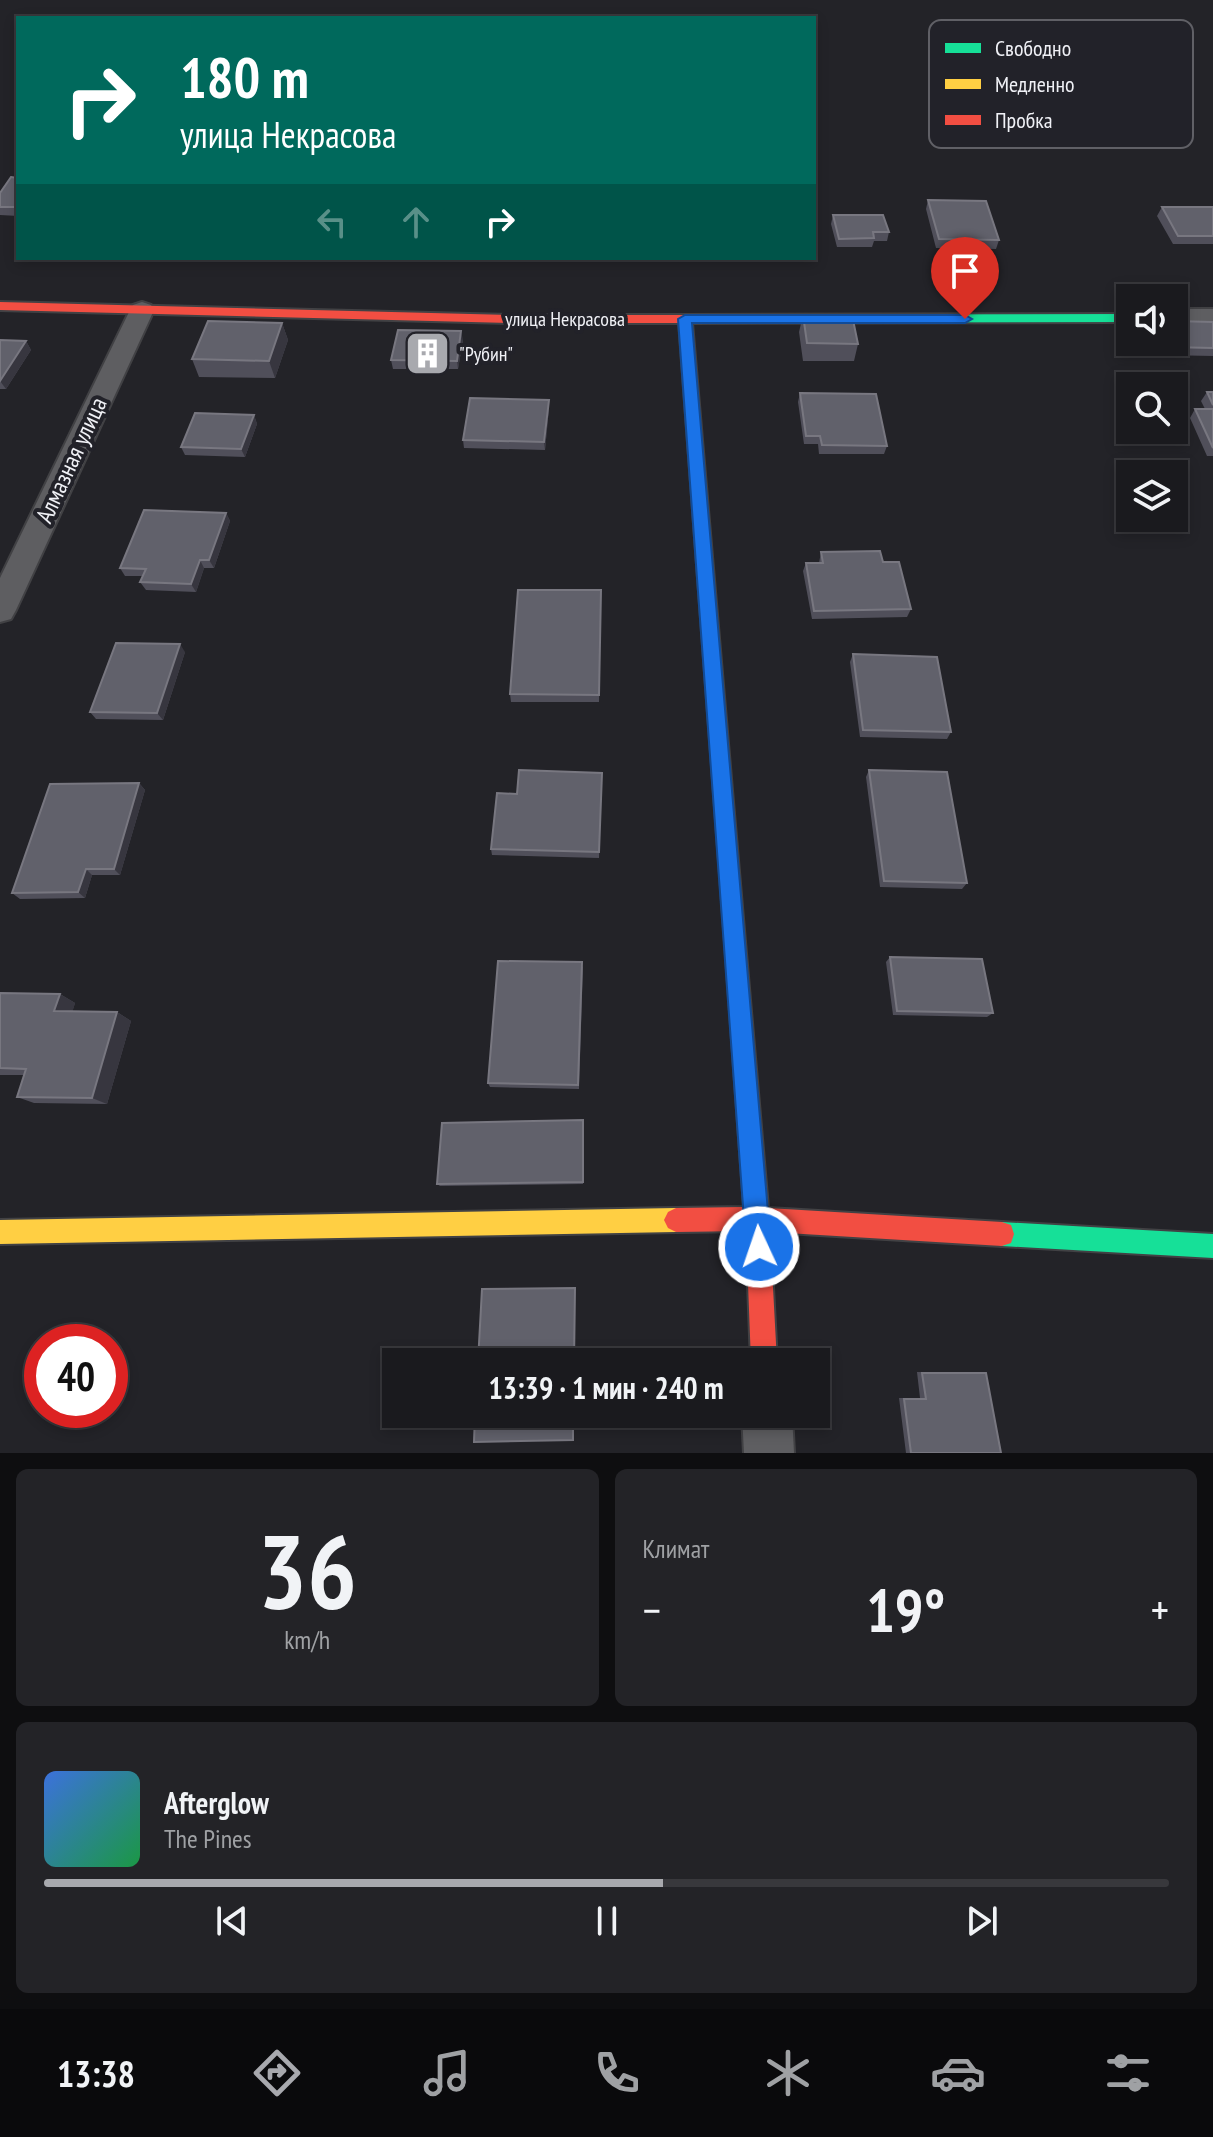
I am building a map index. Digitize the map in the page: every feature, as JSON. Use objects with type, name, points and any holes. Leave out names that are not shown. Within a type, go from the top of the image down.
[{"type":"street","name":"улица Некрасова","points":[[0,306],[511,319],[1116,318]]},
{"type":"street","name":"Алмазная улица","points":[[0,610],[142,310]]},
{"type":"street","points":[[1188,317],[1213,317]]},
{"type":"street","points":[[685,319],[757,1219],[763,1348]]},
{"type":"street","points":[[0,1232],[757,1219],[1213,1246]]},
{"type":"street","points":[[768,1428],[769,1453]]},
{"type":"building","points":[[11,177],[16,178],[16,207],[0,207],[0,193]]},
{"type":"building","points":[[928,200],[986,201],[999,240],[939,239]]},
{"type":"building","points":[[1162,207],[1213,207],[1213,236],[1178,236]]},
{"type":"building","points":[[833,215],[883,215],[889,232],[873,232],[874,238],[839,239]]},
{"type":"building","points":[[803,315],[852,315],[858,344],[807,343]]},
{"type":"building","points":[[208,321],[282,323],[269,361],[192,359]]},
{"type":"building","points":[[1188,321],[1213,322],[1213,348],[1188,347]]},
{"type":"building","name":"\"Рубин\"","points":[[398,330],[461,331],[457,361],[391,360]]},
{"type":"building","points":[[0,340],[26,341],[0,381]]},
{"type":"building","points":[[800,393],[876,394],[887,446],[822,445],[820,436],[806,436]]},
{"type":"building","points":[[470,398],[549,400],[544,442],[463,440]]},
{"type":"building","points":[[1195,409],[1213,409],[1213,448]]},
{"type":"building","points":[[195,413],[254,415],[241,449],[181,447]]},
{"type":"building","points":[[144,510],[226,513],[209,560],[200,560],[191,584],[140,582],[146,569],[120,568]]},
{"type":"building","points":[[880,551],[883,562],[899,562],[911,609],[814,611],[806,563],[823,563],[821,552]]},
{"type":"building","points":[[518,590],[601,590],[599,695],[510,694]]},
{"type":"building","points":[[116,643],[180,644],[157,713],[90,712]]},
{"type":"building","points":[[853,654],[937,657],[951,732],[863,730]]},
{"type":"building","points":[[519,770],[602,773],[599,852],[491,849],[497,793],[517,794]]},
{"type":"building","points":[[869,770],[947,772],[967,883],[884,881]]},
{"type":"building","points":[[139,783],[114,869],[86,869],[78,892],[12,893],[50,784]]},
{"type":"building","points":[[890,957],[982,959],[993,1013],[897,1011]]},
{"type":"building","points":[[498,961],[582,962],[578,1085],[488,1083]]},
{"type":"building","points":[[0,993],[60,994],[54,1011],[117,1012],[92,1098],[17,1097],[26,1069],[0,1068]]},
{"type":"building","points":[[583,1120],[583,1182],[437,1184],[442,1123]]},
{"type":"building","points":[[575,1288],[574,1348],[479,1348],[482,1289]]},
{"type":"building","points":[[922,1373],[986,1373],[1001,1453],[911,1453],[904,1399],[926,1399]]},
{"type":"building","points":[[474,1428],[573,1428],[573,1440],[474,1442]]},
{"type":"traffic: fast","points":[[682,319],[1116,318]]},
{"type":"traffic: fast","points":[[685,319],[735,942]]},
{"type":"traffic: fast","points":[[1002,1234],[1213,1246]]},
{"type":"traffic: slow","points":[[0,1232],[676,1220]]},
{"type":"traffic: jam","points":[[0,306],[511,319],[682,319]]},
{"type":"traffic: jam","points":[[735,942],[757,1219],[763,1348]]},
{"type":"traffic: jam","points":[[676,1220],[757,1219],[1002,1234]]},
{"type":"place","name":"\"Рубин\"","points":[[428,354]]},
{"type":"route","points":[[759,1247],[685,319],[965,319]]}]
